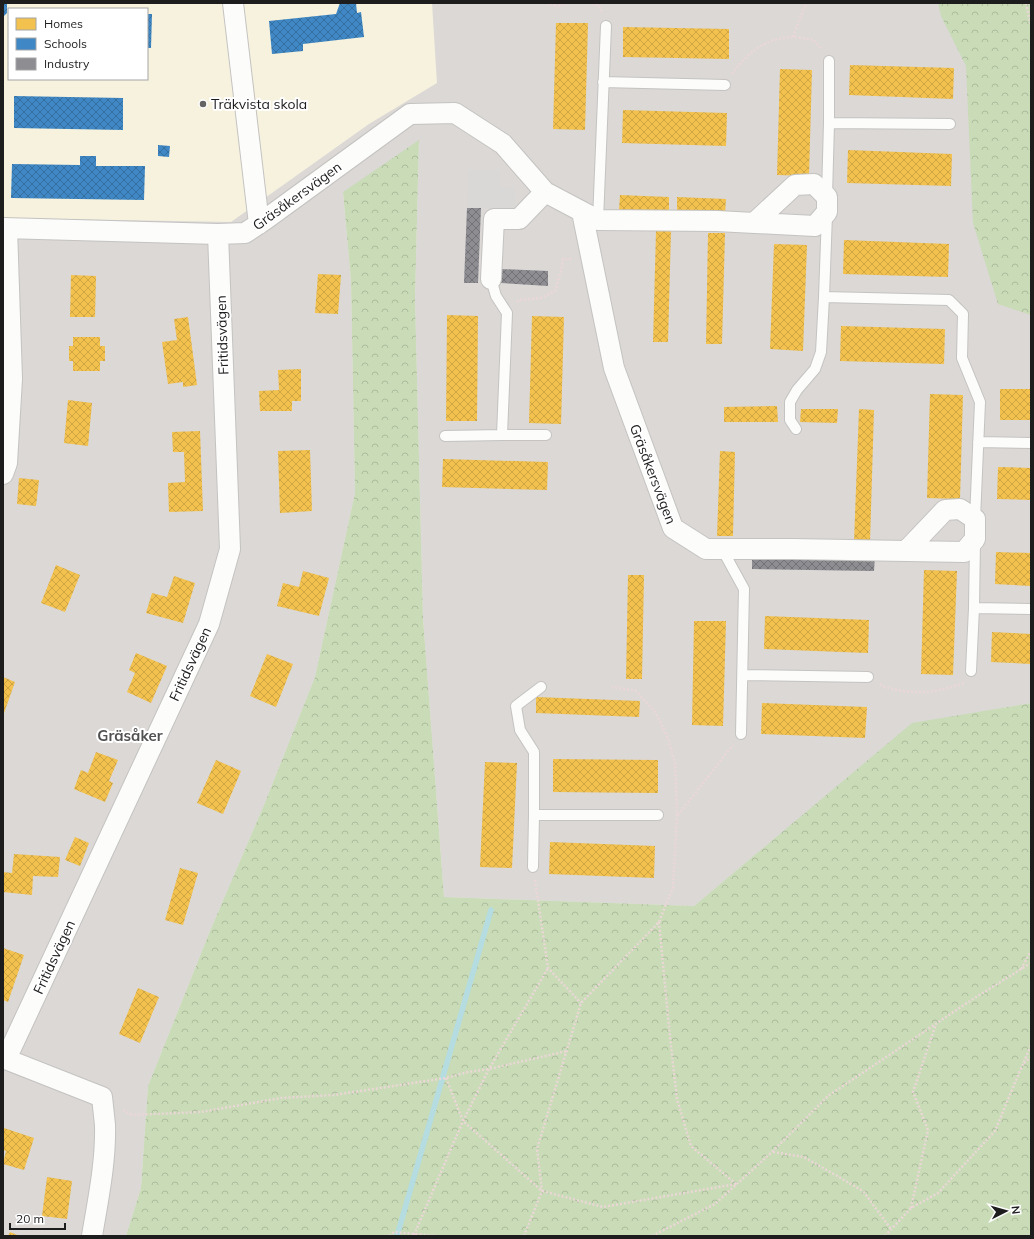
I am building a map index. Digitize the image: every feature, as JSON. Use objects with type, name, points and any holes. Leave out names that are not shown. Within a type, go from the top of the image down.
[{"type":"street","points":[[233,3],[259,224]]},
{"type":"street","name":"Gräsåkersvägen","points":[[5,228],[218,234],[245,233],[410,114],[455,113],[503,144],[545,192],[590,216],[815,226],[827,205]]},
{"type":"street","points":[[754,223],[795,185],[814,184],[827,205]]},
{"type":"street","points":[[491,279],[494,219],[519,219],[545,192]]},
{"type":"street","name":"Gräsåkersvägen","points":[[590,216],[591,259],[614,368],[673,528],[706,549],[964,552],[975,539]]},
{"type":"street","points":[[3,474],[7,463],[12,379],[5,228]]},
{"type":"street","name":"Fritidsvägen","points":[[4,1059],[209,624],[230,549],[218,234]]},
{"type":"street","points":[[906,551],[945,510],[960,509],[975,519],[975,539]]},
{"type":"street","points":[[4,1059],[102,1097],[105,1126],[103,1155],[92,1236]]},
{"type":"lane","points":[[590,216],[603,82],[606,26]]},
{"type":"lane","points":[[796,429],[790,420],[790,402],[797,390],[815,369],[821,352],[827,205],[829,61]]},
{"type":"lane","points":[[603,82],[725,85]]},
{"type":"lane","points":[[829,123],[950,124]]},
{"type":"lane","points":[[491,279],[496,296],[507,313],[502,435]]},
{"type":"lane","points":[[824,297],[949,300],[963,314],[962,358],[980,402],[975,519]]},
{"type":"lane","points":[[445,436],[546,435]]},
{"type":"lane","points":[[978,442],[1031,443]]},
{"type":"lane","points":[[971,671],[975,539]]},
{"type":"lane","points":[[722,549],[744,588],[741,734]]},
{"type":"lane","points":[[974,608],[1031,609]]},
{"type":"lane","points":[[743,675],[868,678]]},
{"type":"lane","points":[[533,867],[534,752],[520,730],[516,706],[541,687]]},
{"type":"lane","points":[[534,815],[658,815]]},
{"type":"path","points":[[546,3],[558,6],[568,3]]},
{"type":"path","points":[[793,37],[806,3]]},
{"type":"path","points":[[1026,3],[1031,26]]},
{"type":"path","points":[[725,85],[738,66],[750,53],[768,42],[793,37],[814,40],[829,61]]},
{"type":"path","points":[[507,313],[519,300],[541,298],[555,291],[564,259],[591,259]]},
{"type":"path","points":[[868,678],[886,688],[908,692],[926,693],[943,690],[970,681],[971,671]]},
{"type":"path","points":[[524,1236],[542,1191],[537,1149],[568,1051],[581,1003],[659,922],[673,887],[677,815],[675,763],[668,739],[656,713],[636,690],[612,687]]},
{"type":"path","points":[[677,815],[741,734]]},
{"type":"path","points":[[533,867],[548,968],[581,1003]]},
{"type":"path","points":[[659,922],[677,1099],[692,1146],[736,1184]]},
{"type":"path","points":[[1021,970],[1031,950]]},
{"type":"path","points":[[652,1236],[715,1204],[772,1152],[828,1096],[973,999],[1031,964]]},
{"type":"path","points":[[414,1235],[463,1121],[489,1069],[548,968]]},
{"type":"path","points":[[911,1208],[928,1130],[913,1092],[936,1024]]},
{"type":"path","points":[[885,1236],[911,1208],[938,1193],[995,1131],[1031,1046]]},
{"type":"path","points":[[102,1097],[132,1115],[201,1112],[281,1098],[334,1095],[446,1078],[568,1051]]},
{"type":"path","points":[[1023,1064],[1031,1057]]},
{"type":"path","points":[[446,1078],[463,1121],[542,1191],[603,1208],[736,1184]]},
{"type":"path","points":[[772,1152],[804,1156],[863,1191],[891,1229]]},
{"type":"path","points":[[388,1236],[394,1232],[436,1236]]},
{"type":"shaded area","points":[[3,3],[1031,3],[1031,703],[912,724],[694,906],[444,897],[423,618],[415,298],[419,141],[343,193],[351,281],[355,493],[315,677],[148,1086],[141,1188],[126,1236],[3,1236]]},
{"type":"shaded area","name":"Träkvista skola","points":[[3,3],[432,3],[437,83],[369,124],[231,222],[3,218]]},
{"type":"shaded area","points":[[468,170],[500,170],[500,187],[515,187],[515,207],[467,208]]},
{"type":"green space","points":[[938,3],[1031,3],[1031,315],[998,304],[973,223],[966,66],[941,16]]},
{"type":"green space","points":[[419,140],[415,298],[423,618],[444,897],[694,906],[912,723],[1031,703],[1031,1236],[126,1236],[141,1188],[148,1086],[315,677],[355,493],[351,281],[343,192]]},
{"type":"building: Homes","points":[[556,23],[588,23],[585,130],[553,129]]},
{"type":"building: Homes","points":[[623,27],[729,29],[729,59],[623,57]]},
{"type":"building: Homes","points":[[850,65],[954,68],[953,99],[849,95]]},
{"type":"building: Homes","points":[[780,69],[812,70],[809,176],[777,175]]},
{"type":"building: Homes","points":[[623,110],[727,113],[726,146],[622,143]]},
{"type":"building: Homes","points":[[848,150],[952,154],[951,186],[847,183]]},
{"type":"building: Homes","points":[[620,195],[669,197],[669,212],[619,210]]},
{"type":"building: Homes","points":[[677,197],[726,199],[725,215],[677,213]]},
{"type":"building: Homes","points":[[656,231],[671,231],[668,342],[653,342]]},
{"type":"building: Homes","points":[[708,233],[725,233],[722,344],[706,344]]},
{"type":"building: Homes","points":[[844,240],[949,244],[948,277],[843,274]]},
{"type":"building: Homes","points":[[774,244],[807,245],[803,351],[770,349]]},
{"type":"building: Homes","points":[[318,274],[341,275],[338,314],[315,313]]},
{"type":"building: Homes","points":[[71,275],[96,276],[95,317],[70,317]]},
{"type":"building: Homes","points":[[447,315],[478,316],[477,421],[446,421]]},
{"type":"building: Homes","points":[[532,316],[564,317],[561,424],[529,423]]},
{"type":"building: Homes","points":[[188,317],[197,385],[183,387],[183,382],[168,384],[162,342],[177,340],[174,319]]},
{"type":"building: Homes","points":[[841,326],[945,329],[944,364],[840,361]]},
{"type":"building: Homes","points":[[73,337],[100,337],[100,346],[105,346],[105,361],[100,361],[100,371],[73,371],[73,361],[69,361],[69,346],[73,346]]},
{"type":"building: Homes","points":[[301,369],[301,401],[292,401],[292,411],[260,411],[259,391],[279,390],[278,370]]},
{"type":"building: Homes","points":[[1000,389],[1031,389],[1031,420],[1000,420]]},
{"type":"building: Homes","points":[[930,394],[963,395],[960,499],[927,498]]},
{"type":"building: Homes","points":[[68,400],[92,403],[88,446],[64,443]]},
{"type":"building: Homes","points":[[777,406],[778,422],[724,422],[724,407]]},
{"type":"building: Homes","points":[[801,409],[838,409],[837,423],[800,422]]},
{"type":"building: Homes","points":[[859,409],[874,410],[870,543],[854,542]]},
{"type":"building: Homes","points":[[200,431],[203,511],[169,512],[168,483],[185,482],[184,452],[173,452],[172,432]]},
{"type":"building: Homes","points":[[310,450],[312,511],[280,513],[278,451]]},
{"type":"building: Homes","points":[[720,451],[735,452],[733,536],[717,536]]},
{"type":"building: Homes","points":[[443,459],[548,462],[547,490],[442,487]]},
{"type":"building: Homes","points":[[998,467],[1031,468],[1031,500],[997,499]]},
{"type":"building: Homes","points":[[19,478],[39,480],[36,506],[17,504]]},
{"type":"building: Homes","points":[[996,552],[1031,553],[1031,586],[995,584]]},
{"type":"building: Homes","points":[[56,565],[80,575],[65,612],[41,603]]},
{"type":"building: Homes","points":[[924,570],[957,571],[953,675],[921,674]]},
{"type":"building: Homes","points":[[303,571],[329,578],[319,616],[277,606],[283,583],[299,587]]},
{"type":"building: Homes","points":[[628,575],[644,575],[642,679],[626,679]]},
{"type":"building: Homes","points":[[174,576],[195,583],[183,623],[146,613],[152,593],[167,597]]},
{"type":"building: Homes","points":[[765,616],[869,620],[868,653],[764,649]]},
{"type":"building: Homes","points":[[694,621],[726,621],[723,726],[692,725]]},
{"type":"building: Homes","points":[[992,632],[1031,634],[1031,664],[991,662]]},
{"type":"building: Homes","points":[[136,653],[167,666],[151,703],[127,692],[135,673],[129,670]]},
{"type":"building: Homes","points":[[267,654],[293,664],[276,707],[250,696]]},
{"type":"building: Homes","points":[[3,677],[15,682],[3,716]]},
{"type":"building: Homes","points":[[536,697],[640,701],[639,717],[536,713]]},
{"type":"building: Homes","points":[[762,703],[867,707],[865,738],[761,734]]},
{"type":"building: Homes","points":[[96,752],[118,760],[109,781],[113,783],[105,802],[74,789],[81,770],[88,773]]},
{"type":"building: Homes","points":[[553,759],[658,760],[658,793],[553,792]]},
{"type":"building: Homes","points":[[216,760],[241,771],[223,814],[197,803]]},
{"type":"building: Homes","points":[[485,762],[517,763],[512,868],[480,867]]},
{"type":"building: Homes","points":[[75,837],[89,843],[80,866],[65,860]]},
{"type":"building: Homes","points":[[550,842],[655,846],[654,878],[549,874]]},
{"type":"building: Homes","points":[[14,854],[60,857],[58,877],[33,876],[32,895],[3,892],[3,872],[12,873]]},
{"type":"building: Homes","points":[[180,868],[198,873],[183,925],[165,920]]},
{"type":"building: Homes","points":[[3,948],[24,955],[8,1002],[3,1000]]},
{"type":"building: Homes","points":[[138,988],[159,997],[140,1043],[119,1034]]},
{"type":"building: Homes","points":[[4,1128],[34,1138],[24,1170],[3,1164],[6,1151],[3,1150]]},
{"type":"building: Homes","points":[[47,1177],[72,1181],[67,1219],[42,1216]]},
{"type":"building: Homes","points":[[10,1232],[20,1236],[8,1236]]},
{"type":"building: Schools","points":[[3,3],[7,3],[7,13],[3,17]]},
{"type":"building: Schools","points":[[340,3],[356,3],[357,13],[361,12],[364,37],[303,44],[303,51],[272,54],[269,21],[336,14]]},
{"type":"building: Schools","points":[[148,14],[152,14],[151,48],[148,48]]},
{"type":"building: Schools","points":[[14,96],[123,98],[123,130],[14,128]]},
{"type":"building: Schools","points":[[240,102],[240,109],[233,110],[232,103]]},
{"type":"building: Schools","points":[[158,145],[170,146],[169,157],[158,156]]},
{"type":"building: Schools","points":[[80,156],[96,156],[96,166],[145,166],[144,200],[11,198],[12,164],[80,165]]},
{"type":"building: Industry","points":[[467,208],[481,208],[478,283],[464,283]]},
{"type":"building: Industry","points":[[501,269],[548,271],[548,286],[501,283]]},
{"type":"building: Industry","points":[[752,554],[875,555],[874,571],[752,569]]},
{"type":"waterway","points":[[397,1236],[491,910]]},
{"type":"place","name":"Träkvista skola","points":[[203,104]]},
{"type":"district","name":"Gräsåker","points":[[130,736]]}]
